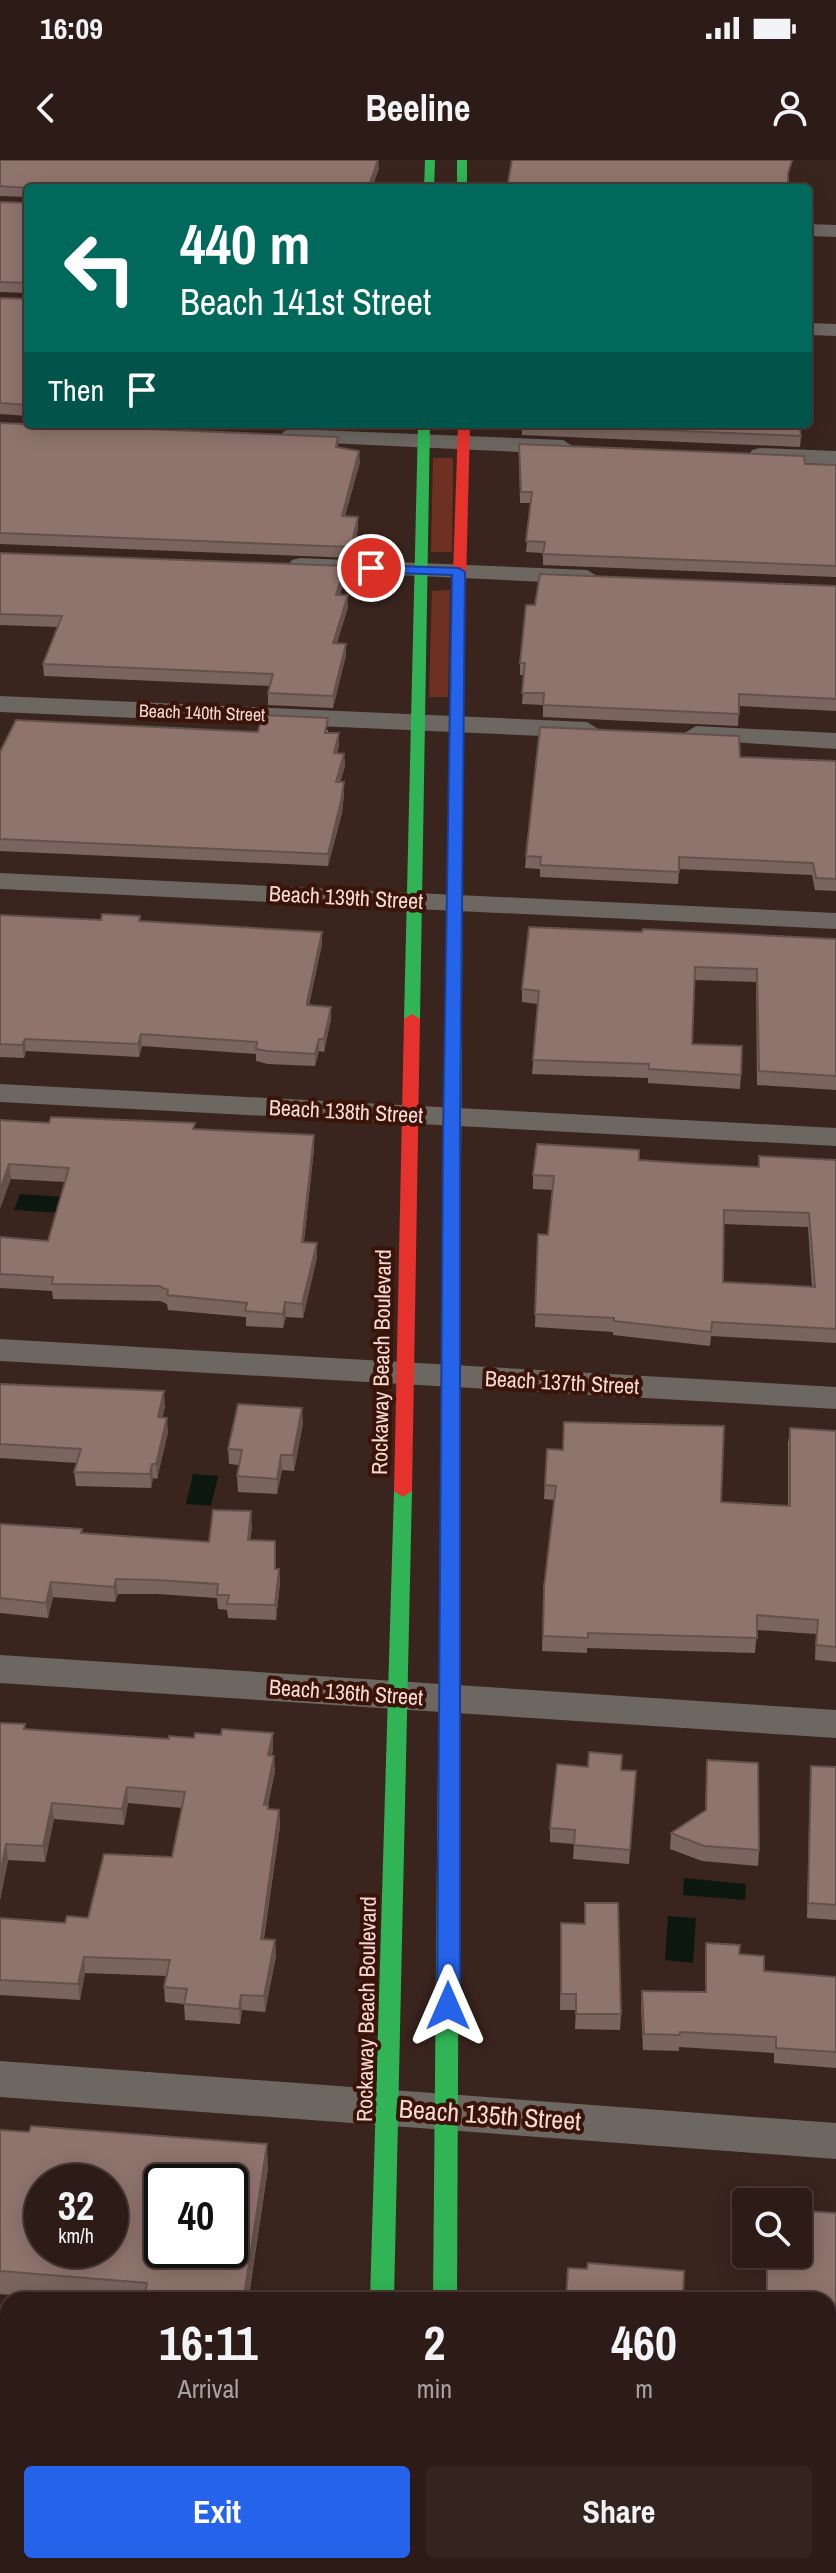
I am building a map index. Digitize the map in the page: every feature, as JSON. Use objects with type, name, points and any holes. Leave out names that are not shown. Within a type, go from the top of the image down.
[{"type":"street","points":[[429,184],[430,160]]},
{"type":"street","points":[[462,160],[462,184]]},
{"type":"street","points":[[812,230],[836,231]]},
{"type":"street","points":[[812,329],[836,330]]},
{"type":"street","points":[[396,428],[424,431]]},
{"type":"street","points":[[268,435],[424,431],[584,440]]},
{"type":"street","name":"Rockaway Beach Boulevard","points":[[382,2292],[406,1373],[409,1114],[417,901],[424,431]]},
{"type":"street","points":[[445,2292],[452,1117],[459,572],[464,432]]},
{"type":"street","points":[[836,442],[742,446],[836,458]]},
{"type":"street","points":[[278,565],[606,578]]},
{"type":"street","name":"Beach 140th Street","points":[[0,704],[617,731]]},
{"type":"street","points":[[664,733],[836,741]]},
{"type":"street","name":"Beach 139th Street","points":[[0,881],[836,921]]},
{"type":"street","name":"Beach 138th Street","points":[[0,1093],[836,1137]]},
{"type":"street","name":"Beach 137th Street","points":[[0,1350],[836,1398]]},
{"type":"street","name":"Beach 136th Street","points":[[0,1669],[836,1724]]},
{"type":"street","name":"Beach 135th Street","points":[[0,2079],[836,2141]]},
{"type":"shaded area","points":[[433,458],[453,458],[452,552],[431,552]]},
{"type":"shaded area","points":[[450,590],[448,697],[429,697],[432,591]]},
{"type":"shaded area","points":[[20,1194],[64,1197],[59,1213],[14,1210]]},
{"type":"shaded area","points":[[193,1474],[218,1476],[211,1506],[186,1504]]},
{"type":"shaded area","points":[[684,1878],[746,1884],[745,1900],[683,1895]]},
{"type":"shaded area","points":[[668,1916],[696,1918],[693,1963],[665,1960]]},
{"type":"building","points":[[0,160],[378,160],[369,184],[0,186]]},
{"type":"building","points":[[512,160],[792,160],[788,184],[508,184]]},
{"type":"building","points":[[0,202],[24,203],[24,283],[0,282]]},
{"type":"building","points":[[0,298],[24,299],[24,405],[0,403]]},
{"type":"building","points":[[0,423],[24,424],[24,428],[121,428],[338,437],[336,447],[359,451],[342,516],[358,517],[351,547],[0,533]]},
{"type":"building","points":[[615,428],[800,428],[801,436]]},
{"type":"building","points":[[519,444],[804,456],[805,464],[836,465],[836,566],[543,554],[545,542],[526,541],[532,492],[521,492]]},
{"type":"building","points":[[0,553],[345,566],[336,595],[348,595],[333,643],[346,644],[333,696],[268,693],[273,674],[43,664],[62,616],[0,614]]},
{"type":"building","points":[[540,574],[836,586],[836,699],[739,694],[739,714],[543,705],[544,693],[522,693],[525,663],[520,663],[526,605],[535,605]]},
{"type":"building","points":[[262,715],[328,718],[325,733],[339,733],[334,753],[344,754],[336,782],[344,782],[328,854],[0,839],[0,752],[16,720],[258,732]]},
{"type":"building","points":[[540,727],[739,736],[740,757],[836,761],[836,879],[816,878],[813,863],[679,857],[679,872],[540,865],[541,857],[526,856]]},
{"type":"building","points":[[102,914],[140,916],[139,921],[322,932],[307,1005],[331,1007],[324,1039],[319,1039],[315,1054],[256,1049],[257,1042],[141,1034],[138,1044],[25,1039],[22,1045],[0,1044],[0,915],[101,920]]},
{"type":"building","points":[[529,927],[642,932],[643,929],[836,939],[836,1076],[759,1071],[757,969],[695,967],[692,1044],[742,1046],[741,1075],[649,1069],[649,1064],[533,1060],[539,991],[522,989]]},
{"type":"building","points":[[51,1117],[195,1123],[193,1129],[314,1135],[302,1242],[317,1243],[302,1304],[285,1302],[283,1314],[245,1311],[247,1303],[167,1295],[168,1290],[159,1286],[52,1284],[53,1277],[0,1274],[0,1237],[48,1241],[69,1168],[9,1164],[0,1190],[0,1120],[49,1123]]},
{"type":"building","points":[[537,1144],[639,1150],[639,1160],[697,1164],[759,1167],[759,1156],[836,1160],[836,1329],[712,1322],[711,1332],[614,1321],[614,1318],[535,1314],[538,1234],[548,1235],[554,1176],[533,1175]],"holes":[[[724,1210],[809,1213],[815,1287],[723,1282]]]},
{"type":"building","points":[[0,1384],[164,1391],[158,1417],[167,1418],[156,1464],[152,1464],[150,1474],[74,1472],[81,1449],[0,1444]]},
{"type":"building","points":[[238,1404],[302,1408],[293,1455],[281,1455],[277,1479],[237,1476],[242,1450],[228,1449]]},
{"type":"building","points":[[564,1422],[724,1426],[721,1502],[790,1506],[790,1428],[836,1431],[836,1647],[816,1645],[818,1620],[757,1615],[757,1638],[588,1633],[588,1638],[543,1636],[544,1587],[556,1486],[545,1485],[547,1449],[563,1450]]},
{"type":"building","points":[[213,1510],[251,1511],[248,1540],[275,1541],[275,1569],[279,1569],[275,1605],[227,1604],[229,1595],[217,1595],[218,1584],[156,1580],[116,1579],[114,1587],[51,1582],[46,1603],[0,1598],[0,1524],[209,1542]]},
{"type":"building","points":[[0,1723],[25,1724],[24,1729],[169,1739],[169,1736],[194,1738],[195,1733],[221,1735],[222,1729],[273,1733],[268,1755],[274,1756],[264,1805],[268,1805],[268,1809],[279,1810],[261,1939],[275,1940],[264,1996],[241,1995],[239,2009],[184,2004],[187,1989],[164,1987],[170,1960],[84,1957],[78,1984],[0,1980],[0,1918],[65,1923],[67,1916],[88,1918],[104,1854],[172,1857],[185,1792],[127,1787],[122,1809],[52,1803],[43,1846],[6,1844],[0,1875]]},
{"type":"building","points":[[589,1752],[622,1755],[621,1770],[636,1771],[630,1850],[574,1845],[575,1830],[550,1828],[557,1764],[588,1767]]},
{"type":"building","points":[[707,1760],[758,1763],[759,1850],[704,1846],[671,1833],[706,1810]]},
{"type":"building","points":[[811,1766],[836,1767],[836,1905],[808,1903]]},
{"type":"building","points":[[585,1903],[618,1903],[621,2014],[576,2014],[576,1994],[561,1994],[561,1923],[585,1924]]},
{"type":"building","points":[[706,1943],[740,1945],[739,1954],[764,1956],[764,1971],[836,1977],[836,2052],[776,2048],[776,2037],[680,2032],[680,2035],[644,2034],[642,1991],[706,1992]]},
{"type":"building","points":[[31,2126],[267,2144],[245,2292],[145,2292],[147,2283],[0,2271],[0,2130],[29,2132]]},
{"type":"building","points":[[812,2211],[836,2213],[836,2292],[767,2292],[767,2268],[812,2268]]},
{"type":"building","points":[[588,2263],[684,2271],[683,2292],[566,2292],[568,2268],[587,2269]]},
{"type":"traffic: fast","points":[[429,184],[430,160]]},
{"type":"traffic: fast","points":[[462,160],[462,184]]},
{"type":"traffic: fast","points":[[412,1019],[424,428]]},
{"type":"traffic: fast","points":[[450,1502],[457,663]]},
{"type":"traffic: fast","points":[[382,2292],[403,1491]]},
{"type":"traffic: fast","points":[[445,2292],[448,1855]]},
{"type":"traffic: slow","points":[[448,1855],[450,1502]]},
{"type":"traffic: jam","points":[[457,663],[464,428]]},
{"type":"traffic: jam","points":[[403,1491],[412,1019]]},
{"type":"route","points":[[371,568],[459,572],[452,1137],[448,2006]]}]
